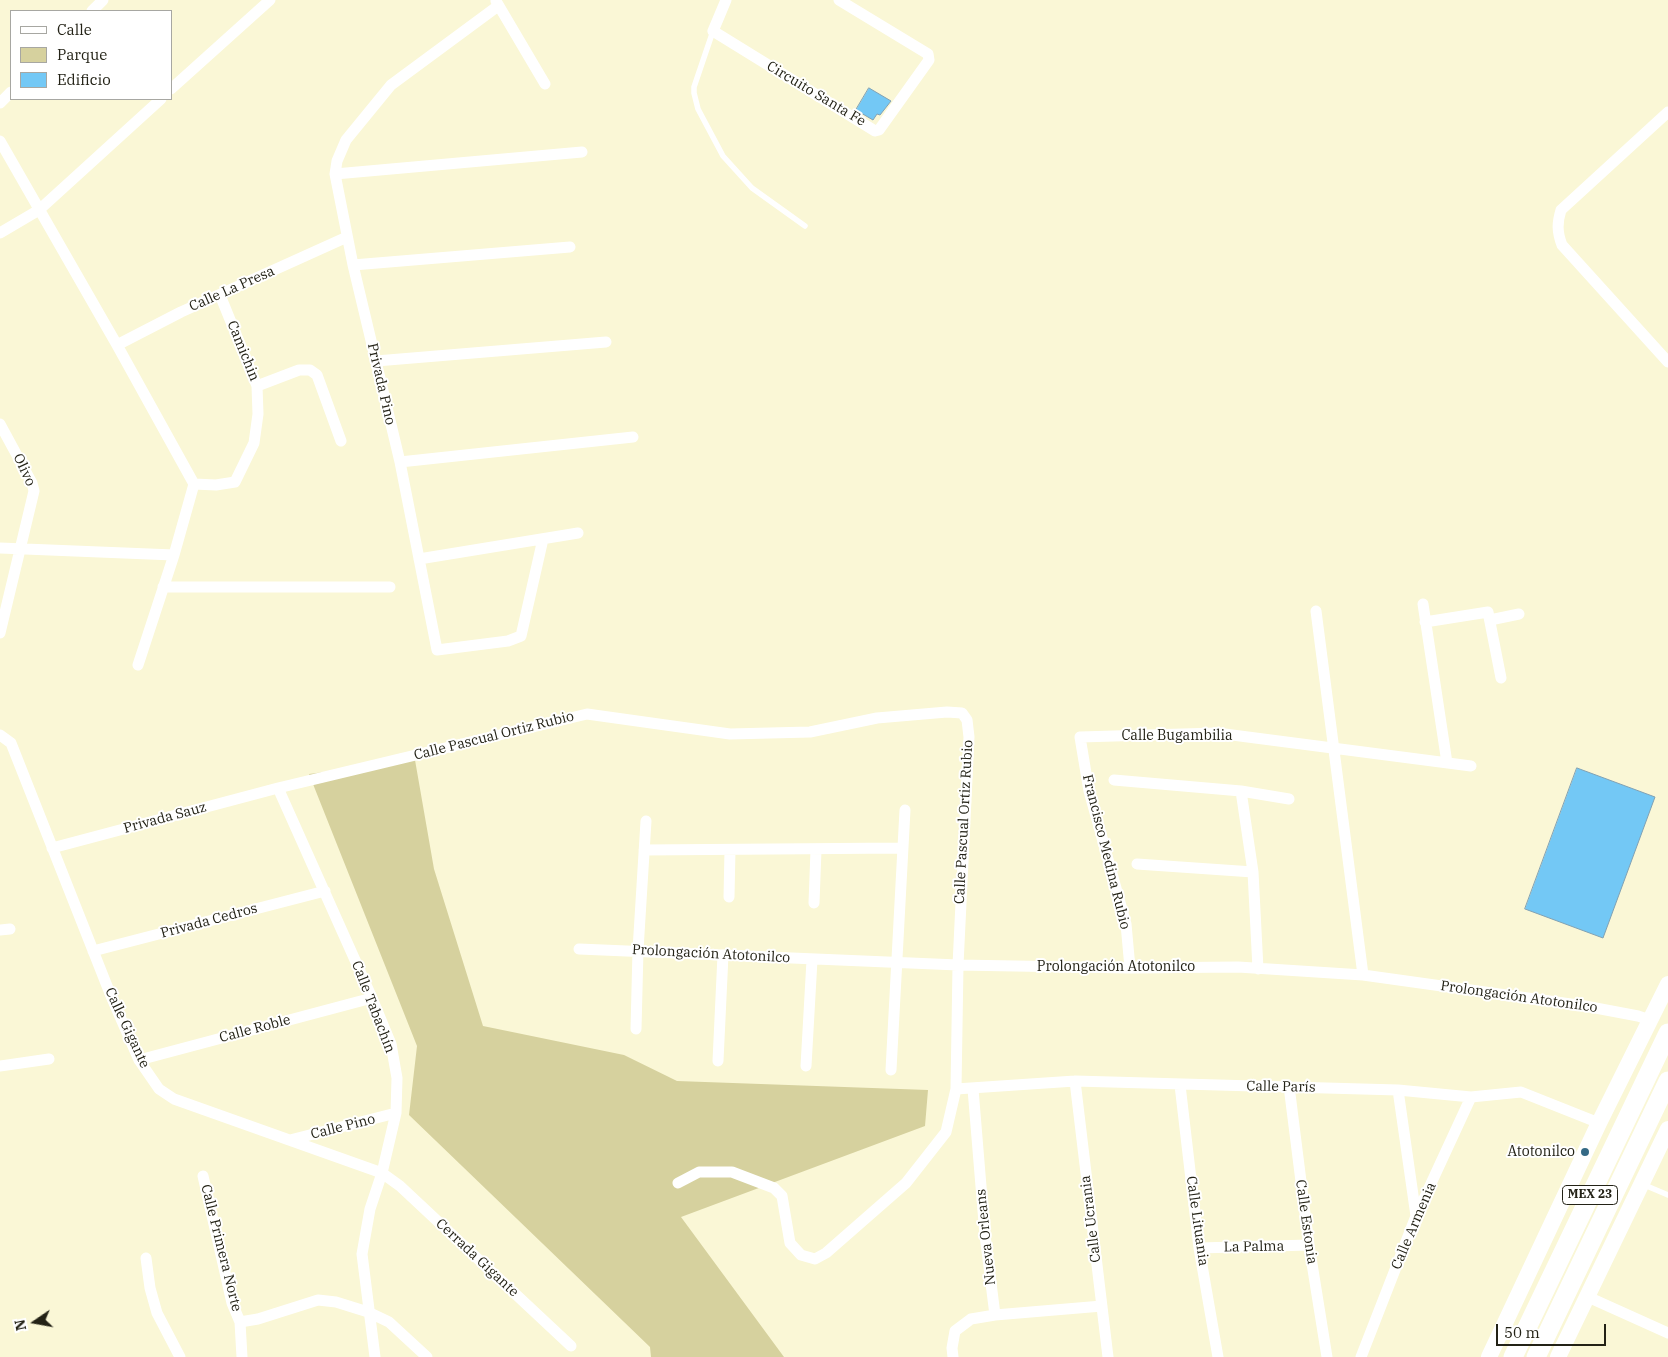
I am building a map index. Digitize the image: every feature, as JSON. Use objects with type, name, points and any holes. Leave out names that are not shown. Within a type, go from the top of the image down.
[{"type":"main road","points":[[1489,1357],[1599,1123],[1668,984]]},
{"type":"main road","name":"MEX 23","points":[[1513,1357],[1668,1033]]},
{"type":"main road","name":"MEX 23","points":[[1536,1357],[1668,1082]]},
{"type":"main road","points":[[1558,1357],[1668,1129]]},
{"type":"street","points":[[93,10],[103,0]]},
{"type":"street","points":[[713,31],[726,0]]},
{"type":"street","name":"Circuito Santa Fe","points":[[713,31],[875,130],[879,130],[930,60],[930,57],[839,0]]},
{"type":"street","points":[[172,89],[267,1]]},
{"type":"street","points":[[497,3],[545,84]]},
{"type":"street","name":"Privada Pino","points":[[497,3],[390,85],[346,140],[337,161],[335,174],[353,265],[400,462],[437,650],[508,641],[521,636],[543,539]]},
{"type":"street","points":[[0,103],[10,93]]},
{"type":"street","points":[[0,233],[39,210],[160,100]]},
{"type":"street","points":[[1668,112],[1561,210],[1558,221],[1558,233],[1562,245],[1668,362]]},
{"type":"street","points":[[0,141],[194,484],[174,555],[138,664]]},
{"type":"street","points":[[335,174],[582,152]]},
{"type":"street","name":"Calle La Presa","points":[[117,345],[181,312],[348,237]]},
{"type":"street","points":[[353,265],[570,247]]},
{"type":"street","name":"Camichin","points":[[194,484],[216,485],[236,482],[254,443],[258,414],[258,386],[220,295]]},
{"type":"street","points":[[376,361],[606,342]]},
{"type":"street","points":[[258,386],[299,370],[310,370],[317,375],[341,441]]},
{"type":"street","name":"Olivo","points":[[0,424],[32,482],[34,491],[0,634]]},
{"type":"street","points":[[400,462],[634,437]]},
{"type":"street","points":[[419,559],[578,533]]},
{"type":"street","points":[[0,548],[174,555]]},
{"type":"street","points":[[163,587],[390,587]]},
{"type":"street","points":[[1423,604],[1447,763]]},
{"type":"street","points":[[1316,611],[1362,975]]},
{"type":"street","points":[[1425,622],[1488,612],[1501,678]]},
{"type":"street","points":[[1490,620],[1519,614]]},
{"type":"street","name":"Calle Pascual Ortiz Rubio","points":[[278,788],[587,714],[730,734],[810,732],[876,718],[947,712],[962,713],[967,720],[969,737],[958,965],[956,1089],[946,1132],[906,1183],[826,1253],[815,1259],[801,1255],[790,1243],[782,1196],[774,1188],[732,1172],[699,1172],[678,1183]]},
{"type":"street","name":"Calle Bugambilia","points":[[1080,737],[1217,733],[1471,766]]},
{"type":"street","name":"Calle Gigante","points":[[0,735],[11,744],[111,996],[139,1060],[159,1089],[174,1099],[382,1173]]},
{"type":"street","name":"Francisco Medina Rubio","points":[[1080,737],[1089,791],[1126,924],[1130,968]]},
{"type":"street","points":[[1114,780],[1242,791],[1289,799]]},
{"type":"street","name":"Privada Sauz","points":[[52,848],[278,788]]},
{"type":"street","name":"Calle Tabachín","points":[[278,788],[391,1044],[397,1078],[396,1113],[382,1173],[370,1210],[362,1254],[375,1357]]},
{"type":"street","points":[[1242,791],[1253,872],[1258,968]]},
{"type":"street","points":[[891,1070],[905,810]]},
{"type":"street","points":[[636,1029],[638,950],[646,821]]},
{"type":"street","points":[[644,850],[902,848]]},
{"type":"street","points":[[729,898],[730,850]]},
{"type":"street","points":[[814,903],[816,850]]},
{"type":"street","points":[[1137,864],[1253,872]]},
{"type":"street","name":"Privada Cedros","points":[[93,951],[325,891]]},
{"type":"street","name":"Prolongación Atotonilco","points":[[579,949],[958,965],[1258,968],[1362,975],[1585,1006],[1650,1020]]},
{"type":"street","points":[[718,1061],[723,955]]},
{"type":"street","points":[[806,1066],[812,960]]},
{"type":"street","name":"Calle Roble","points":[[139,1060],[372,998]]},
{"type":"street","points":[[0,1066],[49,1059]]},
{"type":"street","name":"Calle París","points":[[956,1089],[1075,1081],[1398,1090],[1471,1097],[1521,1092],[1599,1123]]},
{"type":"street","name":"Calle Ucrania","points":[[1075,1081],[1108,1357]]},
{"type":"street","name":"Calle Lituania","points":[[1180,1085],[1199,1248],[1218,1357]]},
{"type":"street","name":"Calle Estonia","points":[[1289,1086],[1309,1246],[1327,1357]]},
{"type":"street","name":"Nueva Orleans","points":[[973,1088],[995,1315]]},
{"type":"street","points":[[1398,1090],[1416,1216]]},
{"type":"street","name":"Calle Armenia","points":[[1361,1357],[1416,1216],[1471,1097]]},
{"type":"street","name":"Calle Pino","points":[[290,1140],[396,1113]]},
{"type":"street","name":"Cerrada Gigante","points":[[382,1173],[400,1186],[571,1346]]},
{"type":"street","name":"Calle Primera Norte","points":[[203,1176],[232,1303],[240,1322],[258,1319],[318,1300],[336,1302],[368,1312],[389,1322],[427,1357]]},
{"type":"street","name":"La Palma","points":[[1199,1248],[1309,1246]]},
{"type":"street","points":[[146,1258],[150,1288],[157,1313],[180,1357]]},
{"type":"street","points":[[1588,1296],[1668,1333]]},
{"type":"street","points":[[953,1357],[952,1348],[955,1331],[971,1319],[995,1315],[1102,1306]]},
{"type":"street","points":[[240,1322],[242,1357]]},
{"type":"lane","points":[[713,31],[694,87],[698,109],[723,156],[752,188],[804,226]]},
{"type":"lane","points":[[1642,1183],[1668,1195]]},
{"type":"green space","points":[[415,760],[434,869],[483,1026],[624,1055],[677,1081],[928,1090],[925,1126],[681,1217],[784,1357],[651,1357],[650,1347],[409,1115],[417,1046],[309,774]]},
{"type":"building","points":[[869,88],[891,101],[880,115],[877,114],[873,120],[856,110]]},
{"type":"building","points":[[1577,768],[1655,797],[1603,938],[1525,909]]},
{"type":"place","name":"Atotonilco","points":[[1585,1152]]}]
